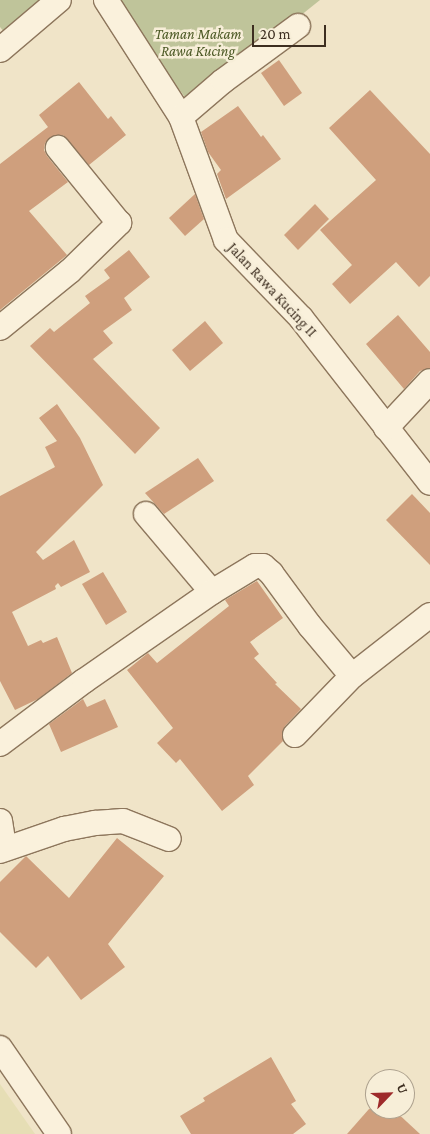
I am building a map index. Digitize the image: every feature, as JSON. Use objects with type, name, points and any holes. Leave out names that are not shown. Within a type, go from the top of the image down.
[{"type":"street","points":[[0,50],[59,0]]},
{"type":"street","name":"Jalan Rawa Kucing II","points":[[106,0],[122,22],[181,117],[226,240],[301,318],[430,484]]},
{"type":"street","points":[[181,117],[223,81],[298,26]]},
{"type":"street","points":[[0,328],[70,272],[119,223],[58,148]]},
{"type":"street","points":[[386,428],[430,381]]},
{"type":"street","points":[[146,514],[212,592]]},
{"type":"street","points":[[0,744],[84,681],[212,592],[247,570],[263,566],[271,573],[310,626],[352,676]]},
{"type":"street","points":[[296,735],[352,676],[430,615]]},
{"type":"street","points":[[0,821],[3,839],[0,844]]},
{"type":"street","points":[[0,851],[64,829],[95,823],[123,822],[169,839]]},
{"type":"street","points":[[0,1048],[59,1134]]},
{"type":"shaded area","points":[[0,1084],[35,1134],[0,1134]]},
{"type":"green space","points":[[0,0],[51,0],[9,38],[0,27]]},
{"type":"green space","name":"Taman Makam Rawa Kucing","points":[[113,0],[320,0],[190,104]]},
{"type":"building","points":[[279,60],[302,93],[284,106],[261,73]]},
{"type":"building","points":[[79,82],[108,119],[111,116],[126,135],[89,165],[63,135],[55,135],[45,143],[44,150],[47,156],[68,182],[29,211],[67,255],[0,310],[0,164],[48,127],[39,115]]},
{"type":"building","points":[[370,90],[430,154],[430,276],[419,287],[396,262],[350,304],[332,284],[352,265],[320,230],[376,180],[329,128]]},
{"type":"building","points":[[238,106],[261,137],[263,135],[281,159],[226,199],[217,174],[221,170],[208,152],[201,132]]},
{"type":"building","points":[[195,194],[204,219],[185,236],[169,218]]},
{"type":"building","points":[[315,204],[329,219],[298,250],[284,235]]},
{"type":"building","points":[[129,250],[150,277],[124,298],[132,310],[103,331],[113,343],[93,359],[160,428],[135,454],[30,346],[50,328],[54,332],[90,303],[85,296],[110,278],[104,270]]},
{"type":"building","points":[[398,315],[430,352],[430,368],[420,371],[404,389],[366,344]]},
{"type":"building","points":[[205,321],[223,343],[190,371],[172,350]]},
{"type":"building","points":[[57,404],[80,438],[103,485],[36,552],[43,560],[74,540],[90,572],[61,587],[58,583],[55,586],[56,589],[12,612],[28,646],[41,640],[43,643],[57,637],[72,673],[38,699],[15,710],[0,681],[0,496],[55,467],[45,447],[57,441],[39,418]]},
{"type":"building","points":[[198,458],[214,481],[164,514],[145,493]]},
{"type":"building","points":[[412,494],[430,513],[430,565],[386,520]]},
{"type":"building","points":[[103,572],[127,612],[106,625],[82,584]]},
{"type":"building","points":[[257,581],[283,618],[250,642],[259,654],[254,658],[277,683],[275,684],[301,709],[285,726],[282,732],[283,741],[248,776],[254,785],[222,811],[180,759],[176,763],[157,743],[173,728],[127,670],[148,653],[157,663],[229,606],[225,600]]},
{"type":"building","points":[[83,699],[87,707],[105,699],[118,727],[61,752],[49,724]]},
{"type":"building","points":[[117,838],[164,876],[108,944],[125,967],[81,1000],[48,956],[36,968],[0,932],[0,882],[26,856],[69,898]]},
{"type":"building","points":[[271,1057],[296,1101],[291,1104],[306,1124],[293,1134],[191,1134],[180,1116],[205,1101],[203,1098]]},
{"type":"building","points":[[365,1114],[365,1119],[404,1119],[420,1134],[347,1134]]}]
